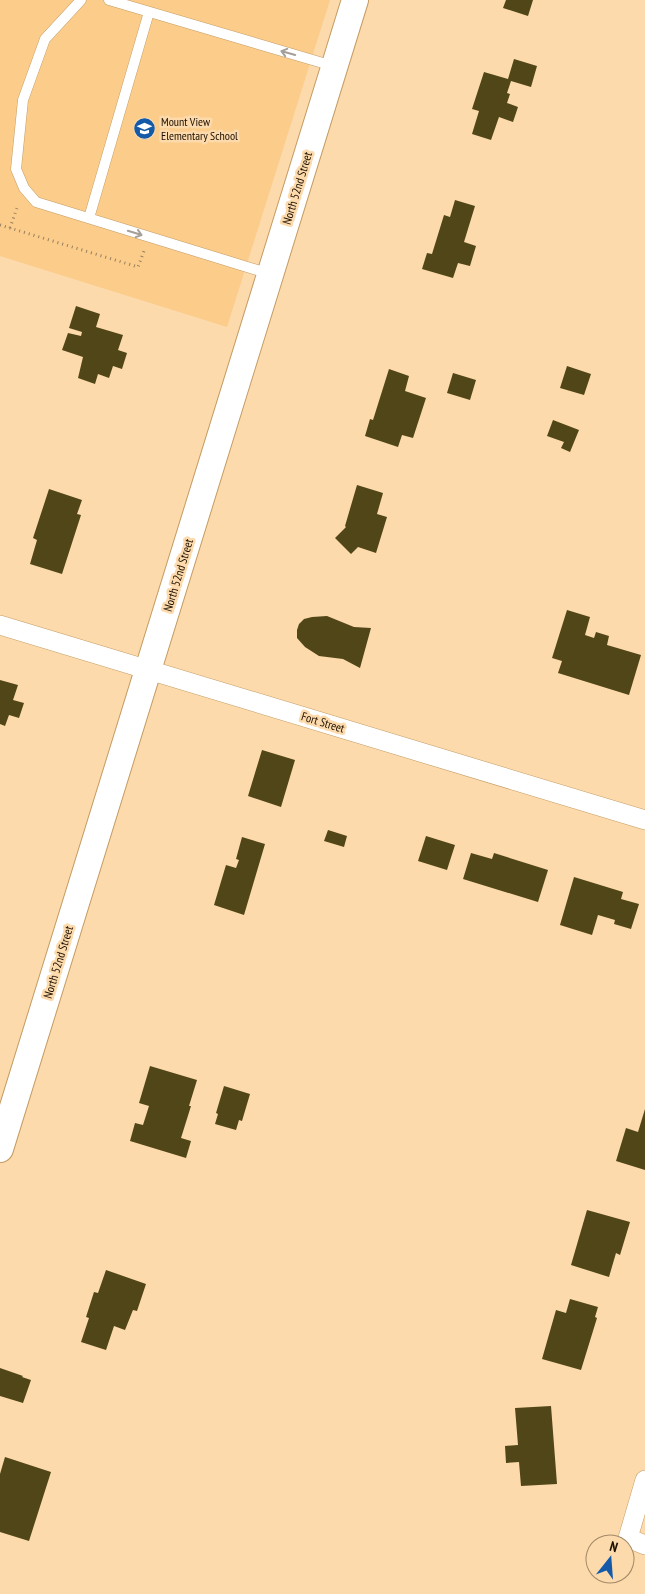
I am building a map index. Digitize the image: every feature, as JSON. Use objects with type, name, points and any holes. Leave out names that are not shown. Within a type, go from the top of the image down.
[{"type":"main road","name":"North 52nd Street","points":[[0,1149],[355,0]]},
{"type":"street","name":"Fort Street","points":[[0,625],[645,820]]},
{"type":"street","points":[[636,1542],[645,1480]]},
{"type":"lane","points":[[82,0],[45,40],[23,100],[16,169],[24,188],[36,202],[271,274]]},
{"type":"lane","points":[[108,0],[334,66]]},
{"type":"lane","points":[[89,218],[149,12]]},
{"type":"path","points":[[0,225],[138,267],[145,246]]},
{"type":"shaded area","name":"Mount View Elementary School","points":[[0,0],[330,0],[227,327],[0,256]]},
{"type":"building","points":[[506,0],[533,0],[528,16],[503,8]]},
{"type":"building","points":[[514,59],[537,66],[531,87],[511,81],[507,93],[510,94],[507,103],[518,107],[513,122],[499,117],[491,140],[472,134],[479,111],[472,109],[484,72],[508,79]]},
{"type":"building","points":[[455,200],[475,206],[464,242],[476,246],[470,266],[458,263],[453,278],[422,269],[427,253],[432,254],[444,215],[450,217]]},
{"type":"building","points":[[76,306],[100,314],[96,327],[123,335],[118,350],[127,353],[122,369],[113,366],[109,378],[98,374],[95,384],[78,378],[83,357],[62,350],[68,333],[81,336],[82,332],[69,328]]},
{"type":"building","points":[[567,366],[591,374],[584,395],[560,388]]},
{"type":"building","points":[[389,369],[409,376],[405,391],[426,398],[413,438],[402,435],[398,447],[365,436],[370,419],[373,420]]},
{"type":"building","points":[[453,373],[476,380],[470,400],[447,393]]},
{"type":"building","points":[[553,420],[579,430],[570,452],[561,448],[564,442],[547,436]]},
{"type":"building","points":[[357,485],[383,493],[377,514],[387,517],[376,553],[358,547],[351,554],[335,538],[346,527]]},
{"type":"building","points":[[49,489],[82,500],[77,514],[81,515],[62,574],[30,564],[37,540],[33,538]]},
{"type":"building","points":[[567,610],[590,617],[585,635],[594,638],[596,632],[609,636],[607,645],[641,655],[629,695],[558,673],[562,661],[552,658]]},
{"type":"building","points":[[327,616],[354,627],[371,628],[360,668],[343,659],[319,656],[305,647],[297,638],[299,624],[304,619]]},
{"type":"building","points":[[0,680],[18,685],[13,700],[24,703],[19,718],[9,715],[5,726],[0,724]]},
{"type":"building","points":[[262,750],[295,760],[281,807],[248,796]]},
{"type":"building","points":[[328,830],[347,836],[344,847],[324,841]]},
{"type":"building","points":[[426,836],[455,845],[447,870],[418,861]]},
{"type":"building","points":[[242,837],[265,844],[244,915],[214,905],[226,865],[236,868],[239,860],[236,859]]},
{"type":"building","points":[[471,853],[492,859],[494,853],[548,870],[538,902],[463,879]]},
{"type":"building","points":[[574,877],[623,892],[621,899],[639,904],[631,929],[614,924],[615,920],[598,915],[592,935],[560,925]]},
{"type":"building","points":[[150,1066],[197,1080],[181,1138],[191,1141],[186,1158],[130,1141],[135,1123],[143,1125],[149,1106],[139,1103]]},
{"type":"building","points":[[224,1086],[250,1094],[242,1121],[239,1120],[236,1130],[215,1124],[218,1114],[216,1113]]},
{"type":"building","points":[[645,1109],[645,1170],[616,1161],[626,1128],[638,1132]]},
{"type":"building","points":[[587,1210],[630,1222],[620,1255],[616,1253],[609,1277],[571,1265]]},
{"type":"building","points":[[106,1270],[146,1284],[137,1311],[133,1310],[125,1330],[114,1326],[106,1350],[81,1342],[89,1318],[86,1317],[94,1292],[98,1293]]},
{"type":"building","points":[[570,1299],[598,1307],[595,1317],[597,1318],[581,1370],[542,1359],[556,1310],[566,1313]]},
{"type":"building","points":[[0,1368],[31,1380],[23,1403],[0,1396]]},
{"type":"building","points":[[551,1406],[557,1484],[521,1486],[519,1462],[506,1463],[505,1446],[518,1445],[515,1408]]},
{"type":"building","points":[[5,1457],[51,1472],[29,1541],[0,1532],[0,1474]]},
{"type":"place","name":"Mount View Elementary School","points":[[145,128]]}]
